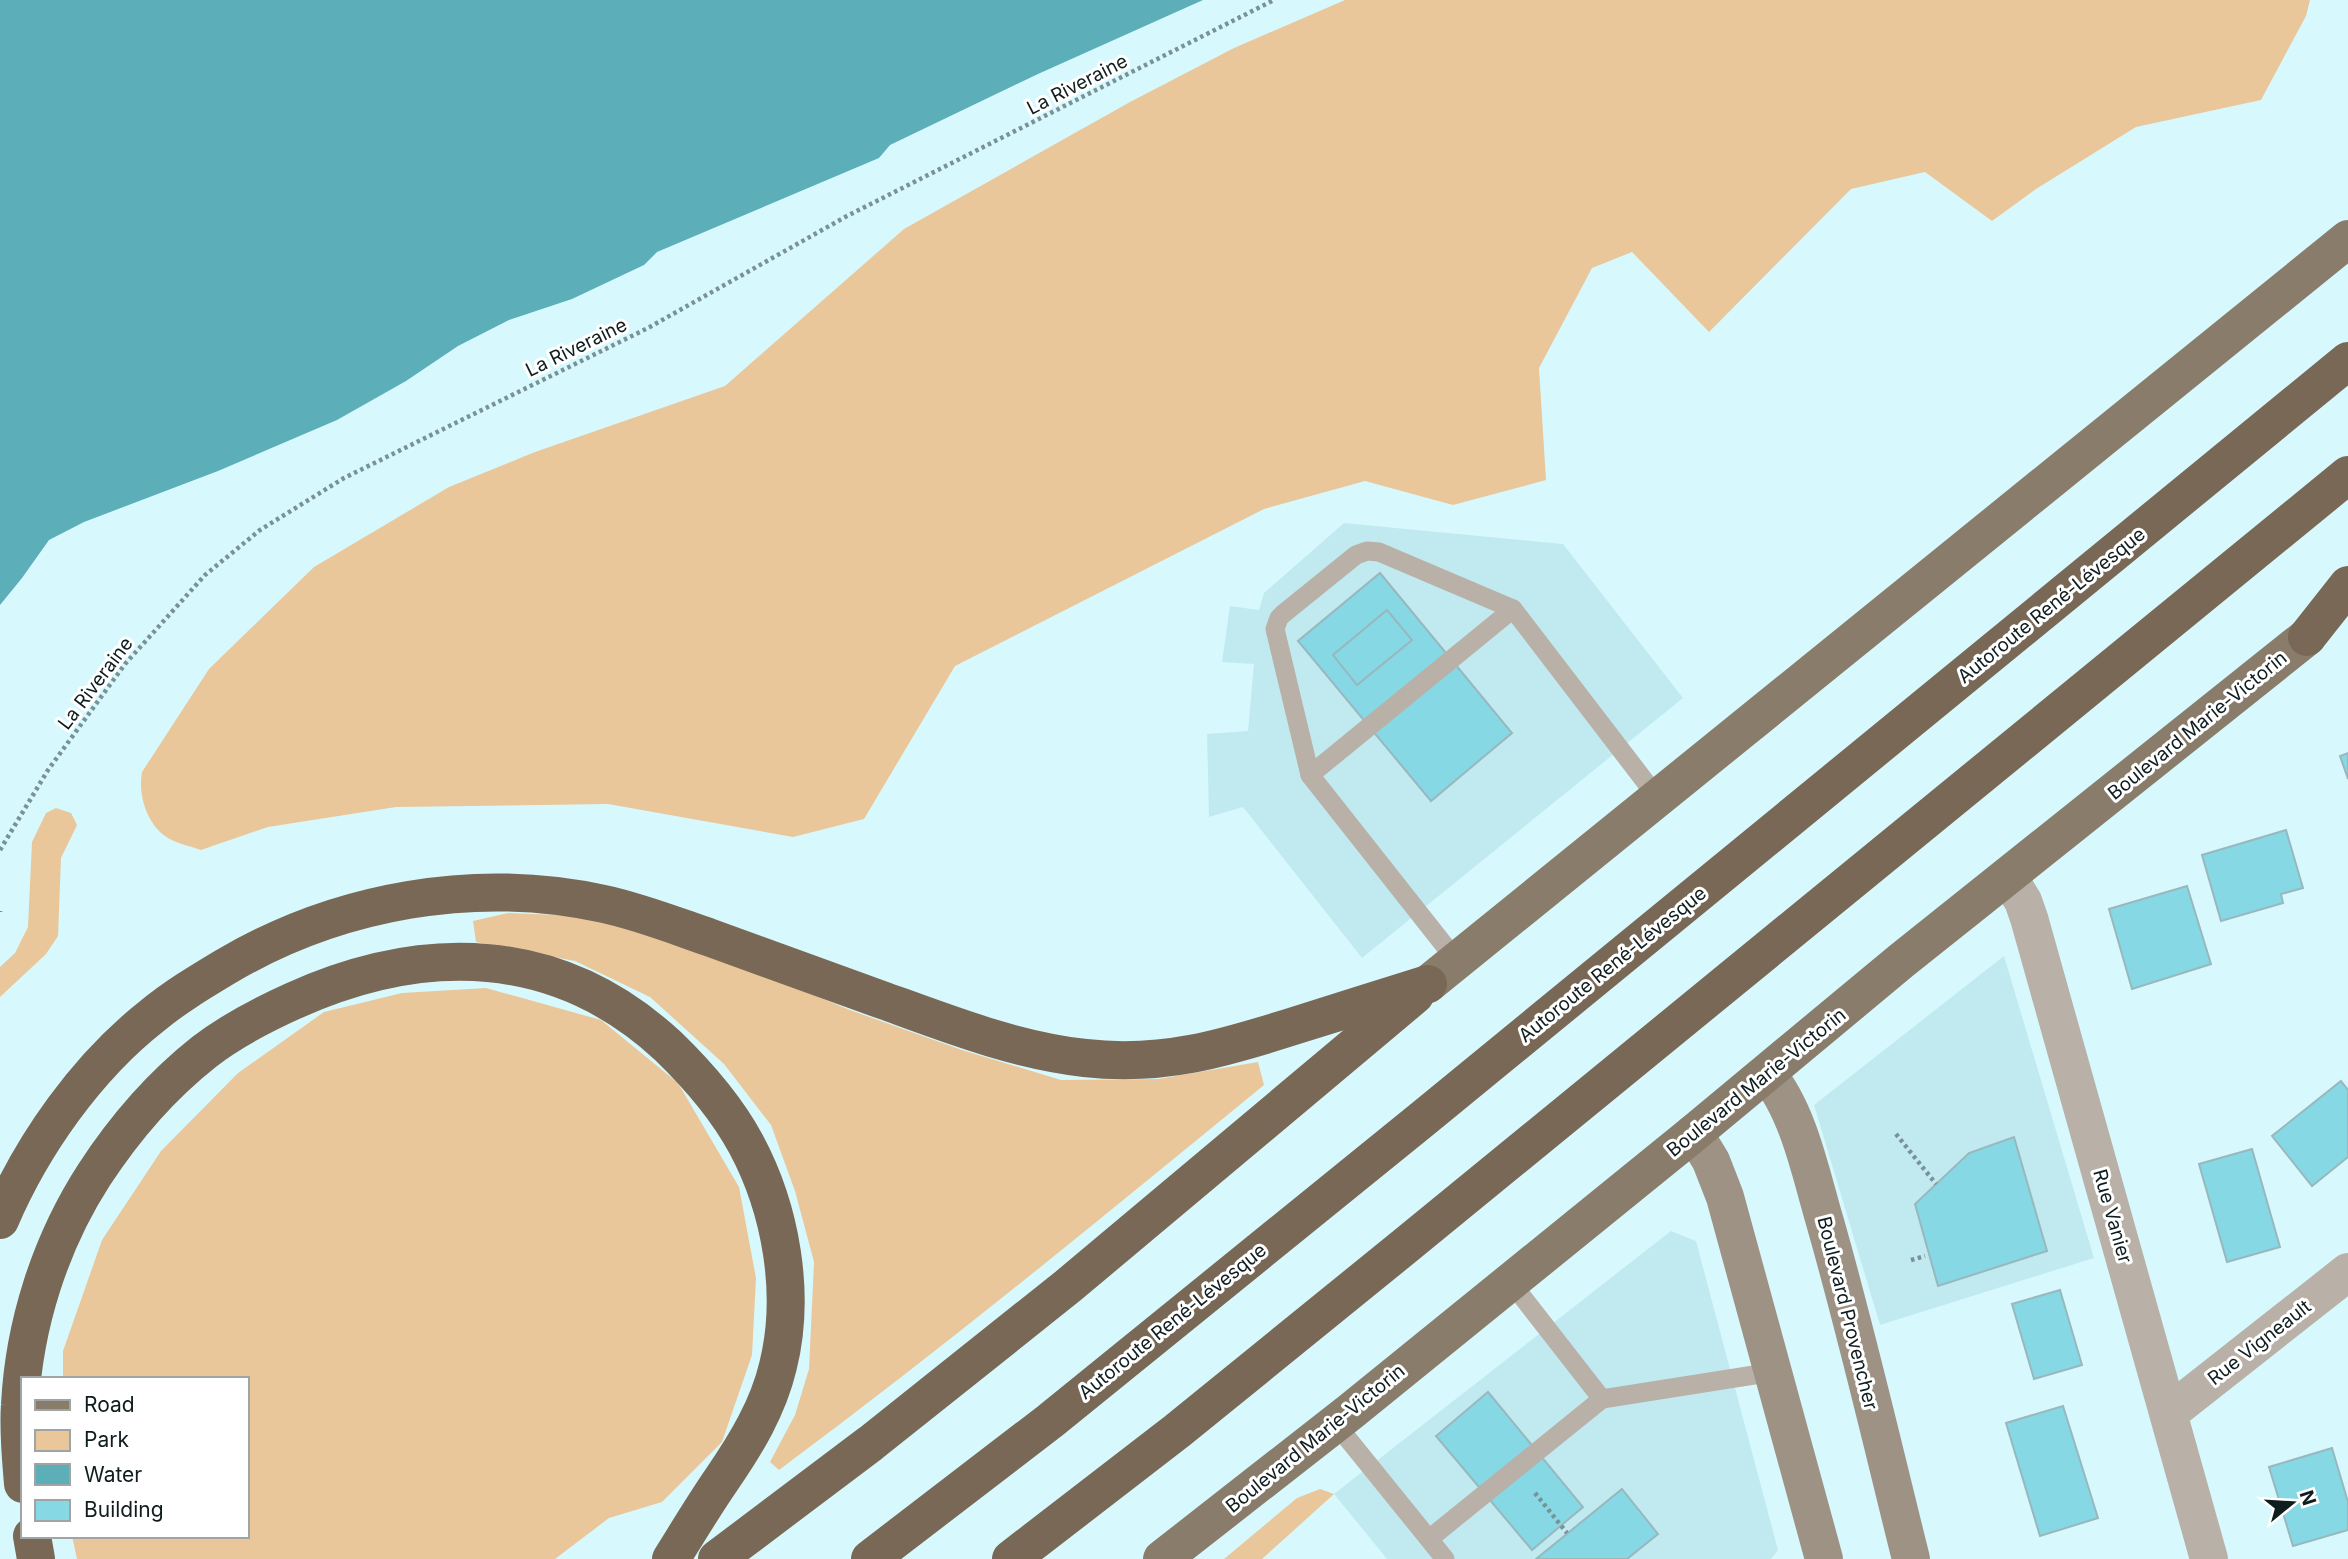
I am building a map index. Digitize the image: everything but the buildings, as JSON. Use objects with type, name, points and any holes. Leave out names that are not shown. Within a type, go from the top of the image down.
[{"type":"highway","name":"Autoroute René-Lévesque","points":[[870,1559],[1050,1421],[2348,361]]},
{"type":"highway","points":[[1012,1559],[1177,1431],[2348,475]]},
{"type":"highway","points":[[2306,637],[2348,585]]},
{"type":"highway","points":[[0,1220],[24,1171],[60,1115],[101,1065],[147,1019],[199,983],[263,946],[332,918],[436,895],[505,891],[538,893],[605,904],[713,939],[970,1032],[1023,1047],[1085,1058],[1148,1060],[1209,1052],[1427,984]]},
{"type":"highway","points":[[23,1377],[36,1302],[55,1250],[80,1200],[110,1153],[143,1111],[205,1051],[252,1021],[308,995],[361,975],[440,961],[490,962],[532,971],[573,985],[626,1013],[693,1071],[731,1117],[755,1161],[773,1209],[785,1288],[778,1368],[745,1445],[671,1559]]},
{"type":"highway","points":[[717,1559],[871,1443],[1068,1286],[1214,1166],[1427,984]]},
{"type":"highway","points":[[21,1390],[21,1427]]},
{"type":"highway","points":[[32,1538],[36,1559]]},
{"type":"main road","points":[[1427,984],[2348,239]]},
{"type":"main road","name":"Boulevard Marie-Victorin","points":[[1162,1559],[1335,1423],[1694,1133],[1901,961],[2306,637]]},
{"type":"street","name":"Boulevard Marie-Victorin","points":[[2306,637],[2348,603]]},
{"type":"street","name":"Rue Vanier","points":[[2008,877],[2023,901],[2029,918],[2209,1559]]},
{"type":"street","name":"Boulevard Provencher","points":[[1766,1074],[1782,1096],[1791,1116],[1817,1194],[1853,1320],[1911,1559]]},
{"type":"street","points":[[1694,1133],[1711,1161],[1722,1188],[1824,1559]]},
{"type":"street","name":"Rue Vigneault","points":[[2169,1413],[2348,1272]]},
{"type":"lane","points":[[1456,960],[1310,775],[1275,629],[1283,614],[1356,555],[1373,551],[1513,608],[1657,797]]},
{"type":"lane","points":[[1310,775],[1513,608]]},
{"type":"lane","points":[[1510,1281],[1602,1399]]},
{"type":"lane","points":[[1429,1539],[1602,1399],[1773,1372]]},
{"type":"lane","points":[[1335,1423],[1445,1559]]},
{"type":"path","name":"La Riveraine","points":[[0,850],[48,770],[125,664],[205,575],[260,530],[344,478],[648,328],[847,215],[1273,0]]},
{"type":"path","points":[[1896,1134],[1936,1184]]},
{"type":"path","points":[[1910,1260],[1925,1256]]},
{"type":"path","points":[[1515,1468],[1567,1533]]},
{"type":"shaded area","points":[[1344,523],[1563,544],[1683,698],[1362,958],[1243,807],[1209,817],[1207,734],[1248,731],[1254,664],[1222,662],[1230,606],[1259,610],[1264,593]]},
{"type":"shaded area","points":[[2004,956],[2094,1258],[1880,1325],[1814,1105]]},
{"type":"shaded area","points":[[1671,1231],[1696,1241],[1778,1550],[1771,1559],[1387,1559],[1334,1494]]},
{"type":"green space","points":[[1345,0],[2310,0],[2306,16],[2261,100],[2136,127],[2036,189],[1992,221],[1925,172],[1851,189],[1709,332],[1632,252],[1592,268],[1539,368],[1546,480],[1453,505],[1365,481],[1264,509],[955,666],[864,819],[793,837],[608,804],[396,807],[268,827],[201,850],[169,838],[153,823],[145,807],[141,789],[142,772],[209,669],[314,567],[449,487],[535,452],[725,386],[904,229],[1130,102],[1234,48]]},
{"type":"green space","points":[[56,808],[71,813],[77,825],[61,858],[58,936],[46,954],[0,997],[0,967],[15,953],[28,927],[32,842],[46,813]]},
{"type":"green space","points":[[508,913],[584,916],[737,963],[850,1010],[962,1050],[1061,1080],[1158,1079],[1258,1062],[1264,1085],[963,1329],[779,1470],[770,1462],[795,1415],[809,1369],[814,1262],[795,1191],[771,1125],[724,1064],[650,997],[575,961],[476,942],[473,921]]},
{"type":"green space","points":[[486,988],[601,1020],[678,1083],[739,1187],[756,1278],[752,1355],[722,1442],[662,1502],[609,1518],[555,1559],[77,1559],[72,1538],[248,1538],[248,1377],[63,1377],[63,1351],[102,1240],[161,1151],[238,1073],[324,1012],[402,993]]},
{"type":"green space","points":[[1320,1489],[1334,1494],[1262,1559],[1224,1559],[1297,1498]]},
{"type":"water","points":[[0,0],[1203,0],[1038,74],[890,145],[879,158],[657,252],[644,265],[572,299],[509,320],[458,346],[406,381],[337,420],[218,471],[84,522],[49,540],[0,605]]}]
